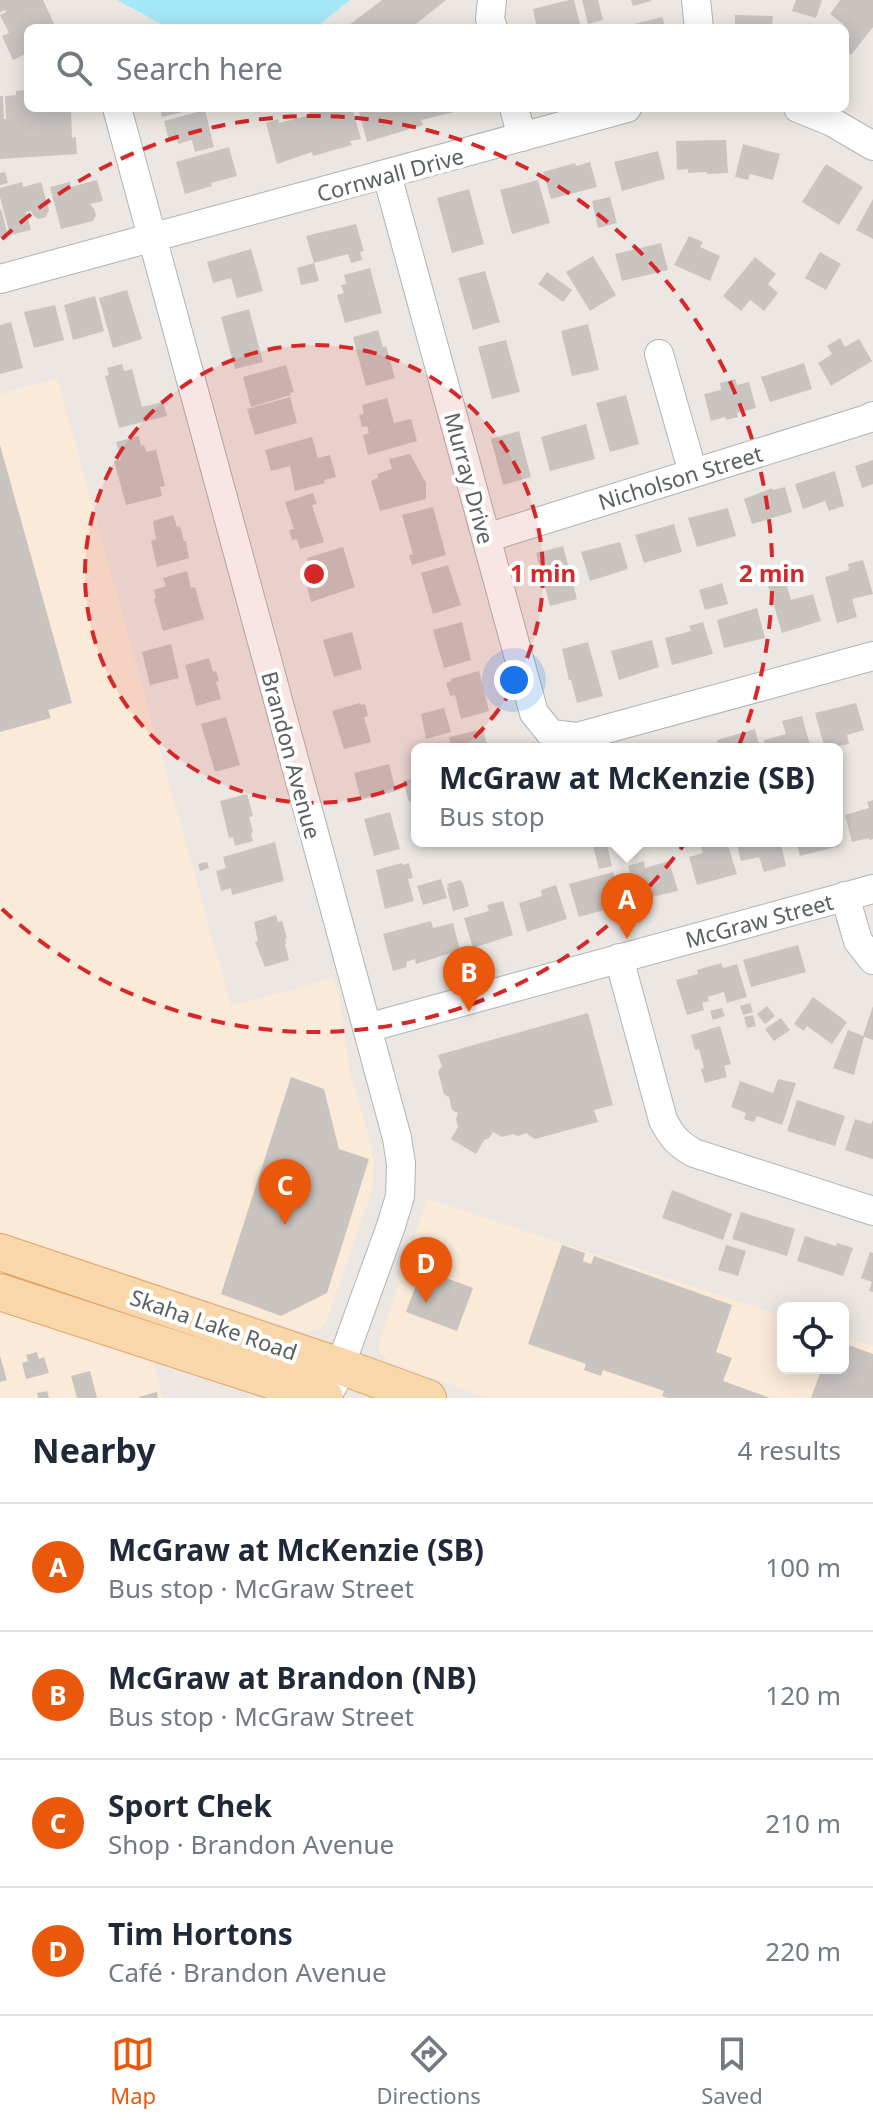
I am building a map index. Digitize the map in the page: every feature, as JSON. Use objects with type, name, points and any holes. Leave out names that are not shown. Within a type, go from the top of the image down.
[{"type":"main road","name":"Skaha Lake Road","points":[[0,1252],[331,1387]]},
{"type":"main road","points":[[0,1273],[44,1288],[82,1319]]},
{"type":"main road","name":"Skaha Lake Road","points":[[0,1292],[82,1319],[331,1387],[428,1398]]},
{"type":"street","points":[[492,0],[492,24]]},
{"type":"street","points":[[696,0],[699,24]]},
{"type":"street","name":"Brandon Avenue","points":[[118,112],[397,1138],[401,1164],[400,1196],[331,1387]]},
{"type":"street","points":[[515,112],[522,137]]},
{"type":"street","name":"Cornwall Drive","points":[[0,279],[613,112]]},
{"type":"street","points":[[808,112],[873,146]]},
{"type":"street","name":"Murray Drive","points":[[387,175],[534,713],[551,734],[577,737],[873,656]]},
{"type":"street","points":[[659,354],[693,473]]},
{"type":"street","name":"Nicholson Street","points":[[486,538],[873,416]]},
{"type":"street","name":"McGraw Street","points":[[367,1028],[873,889]]},
{"type":"street","points":[[845,896],[858,941],[873,960]]},
{"type":"street","points":[[619,958],[663,1120],[671,1136],[681,1146],[694,1153],[873,1211]]},
{"type":"shaded area","points":[[57,378],[231,1006],[333,978],[339,997],[350,1073],[374,1164],[372,1191],[327,1319],[320,1329],[304,1332],[0,1233],[0,394]]},
{"type":"shaded area","points":[[427,1199],[777,1314],[777,1374],[849,1374],[849,1338],[873,1346],[873,1398],[486,1398],[389,1361],[378,1349]]},
{"type":"shaded area","points":[[0,1311],[153,1361],[163,1398],[0,1398]]},
{"type":"water","points":[[117,0],[350,0],[320,24],[162,24]]},
{"type":"building","points":[[0,0],[43,0],[54,24],[24,24],[24,55],[13,60],[2,36],[9,33],[0,15],[6,12],[0,12]]},
{"type":"building","points":[[382,0],[446,0],[416,24],[350,24]]},
{"type":"building","points":[[574,0],[580,24],[536,24],[533,9]]},
{"type":"building","points":[[582,0],[598,0],[603,20],[588,24]]},
{"type":"building","points":[[631,0],[651,0],[651,1],[633,6]]},
{"type":"building","points":[[796,0],[822,0],[816,18],[792,11]]},
{"type":"building","points":[[840,0],[873,0],[873,27],[851,55],[849,24],[843,24],[830,14]]},
{"type":"building","points":[[735,15],[773,16],[772,24],[735,24]]},
{"type":"building","points":[[662,17],[665,24],[635,24]]},
{"type":"building","points":[[24,90],[24,112],[71,112],[72,138],[76,137],[77,154],[0,159],[0,96],[3,96],[6,119],[5,96],[16,95],[16,91]]},
{"type":"building","points":[[161,112],[183,112],[162,117]]},
{"type":"building","points":[[205,112],[214,147],[195,152],[192,140],[178,144],[177,139],[169,141],[164,121]]},
{"type":"building","points":[[309,112],[353,112],[361,139],[350,141],[352,145],[313,156],[312,152],[277,164],[266,123],[310,115]]},
{"type":"building","points":[[359,112],[454,112],[421,120],[423,125],[367,142]]},
{"type":"building","points":[[726,140],[728,173],[677,170],[676,141]]},
{"type":"building","points":[[743,144],[780,154],[773,180],[750,174],[748,180],[735,177]]},
{"type":"building","points":[[229,147],[237,176],[185,194],[176,162]]},
{"type":"building","points":[[658,151],[665,179],[622,191],[614,162]]},
{"type":"building","points":[[590,162],[597,187],[551,199],[543,172]]},
{"type":"building","points":[[826,164],[863,187],[839,225],[802,202]]},
{"type":"building","points":[[5,172],[8,183],[0,185],[0,173]]},
{"type":"building","points":[[97,180],[103,201],[90,204],[96,215],[93,221],[61,229],[50,187],[70,182],[71,187]]},
{"type":"building","points":[[538,180],[550,223],[512,234],[500,190]]},
{"type":"building","points":[[22,182],[23,187],[41,182],[49,210],[46,217],[38,219],[31,211],[26,212],[31,230],[10,235],[0,188]]},
{"type":"building","points":[[469,189],[484,244],[452,253],[437,198]]},
{"type":"building","points":[[610,197],[617,223],[598,228],[592,201]]},
{"type":"building","points":[[873,199],[873,239],[856,230]]},
{"type":"building","points":[[0,210],[8,235],[0,237]]},
{"type":"building","points":[[356,224],[364,251],[360,252],[362,260],[351,263],[348,254],[314,263],[306,236]]},
{"type":"building","points":[[689,236],[703,242],[700,247],[720,256],[710,281],[674,265]]},
{"type":"building","points":[[661,243],[668,270],[622,281],[615,254]]},
{"type":"building","points":[[251,249],[263,291],[237,298],[231,278],[213,283],[207,262]]},
{"type":"building","points":[[820,252],[841,264],[826,290],[805,278]]},
{"type":"building","points":[[593,256],[616,295],[590,311],[566,272]]},
{"type":"building","points":[[755,257],[776,274],[768,284],[778,293],[764,311],[750,300],[741,311],[723,296]]},
{"type":"building","points":[[314,263],[319,281],[301,285],[297,268]]},
{"type":"building","points":[[370,268],[382,313],[345,323],[337,295],[344,293],[341,285],[346,284],[344,275]]},
{"type":"building","points":[[485,271],[500,322],[473,330],[458,278]]},
{"type":"building","points":[[547,272],[572,290],[563,302],[538,284]]},
{"type":"building","points":[[127,290],[142,339],[113,348],[99,298]]},
{"type":"building","points":[[95,296],[104,331],[73,340],[64,305]]},
{"type":"building","points":[[55,305],[64,340],[34,348],[24,312]]},
{"type":"building","points":[[249,309],[263,362],[235,369],[221,317]]},
{"type":"building","points":[[11,322],[23,368],[0,374],[0,325]]},
{"type":"building","points":[[588,324],[599,370],[572,376],[561,331]]},
{"type":"building","points":[[378,330],[395,378],[366,386],[353,337]]},
{"type":"building","points":[[840,338],[845,347],[859,339],[872,361],[831,386],[818,363],[832,354],[827,346]]},
{"type":"building","points":[[506,340],[520,392],[492,399],[478,347]]},
{"type":"building","points":[[804,363],[812,389],[770,402],[761,377]]},
{"type":"building","points":[[122,364],[124,371],[132,369],[142,407],[163,402],[167,416],[119,428],[105,376],[109,375],[107,368]]},
{"type":"building","points":[[286,365],[294,392],[251,407],[243,377]]},
{"type":"building","points":[[735,379],[737,385],[749,382],[756,408],[737,413],[738,417],[711,421],[704,394],[721,390],[720,383]]},
{"type":"building","points":[[626,395],[639,444],[610,452],[596,403]]},
{"type":"building","points":[[290,397],[297,423],[255,435],[247,409]]},
{"type":"building","points":[[387,398],[394,423],[411,419],[417,441],[368,455],[363,435],[369,433],[367,426],[362,427],[359,415],[364,414],[362,405]]},
{"type":"building","points":[[586,424],[595,459],[550,471],[541,437]]},
{"type":"building","points":[[519,431],[531,477],[503,485],[491,439]]},
{"type":"building","points":[[139,436],[146,452],[156,450],[165,486],[160,487],[162,496],[126,505],[114,461],[121,459],[116,442]]},
{"type":"building","points":[[312,437],[318,458],[330,455],[336,477],[295,491],[290,466],[271,471],[265,450]]},
{"type":"building","points":[[0,445],[72,703],[48,710],[51,718],[0,732]]},
{"type":"building","points":[[410,454],[426,483],[426,499],[380,511],[371,481],[378,478],[377,474],[392,469],[389,459]]},
{"type":"building","points":[[873,460],[873,484],[862,488],[855,466]]},
{"type":"building","points":[[835,471],[844,506],[829,511],[825,501],[803,509],[795,484]]},
{"type":"building","points":[[785,487],[792,512],[752,524],[744,499],[772,488]]},
{"type":"building","points":[[313,493],[317,504],[312,505],[324,542],[300,549],[297,539],[292,540],[289,530],[294,529],[285,502]]},
{"type":"building","points":[[433,507],[446,555],[412,565],[409,555],[413,554],[402,515]]},
{"type":"building","points":[[728,508],[736,536],[697,547],[688,518]]},
{"type":"building","points":[[173,515],[186,541],[189,558],[157,567],[151,541],[156,539],[153,521]]},
{"type":"building","points":[[674,524],[682,552],[644,563],[635,535]]},
{"type":"building","points":[[620,542],[628,569],[590,581],[581,552]]},
{"type":"building","points":[[563,546],[577,599],[550,606],[536,553]]},
{"type":"building","points":[[343,547],[355,587],[311,602],[306,583],[313,581],[307,558]]},
{"type":"building","points":[[863,560],[873,594],[852,599],[857,617],[837,623],[825,577],[849,570],[848,564]]},
{"type":"building","points":[[448,565],[461,605],[433,614],[421,573]]},
{"type":"building","points":[[187,571],[204,619],[163,631],[154,590],[166,586],[163,578]]},
{"type":"building","points":[[785,580],[791,600],[813,594],[821,621],[782,633],[768,585]]},
{"type":"building","points":[[722,583],[728,604],[705,610],[699,590]]},
{"type":"building","points":[[757,608],[765,638],[724,648],[717,620]]},
{"type":"building","points":[[462,622],[471,660],[444,668],[433,630]]},
{"type":"building","points":[[703,622],[713,654],[672,665],[665,638],[691,631],[689,626]]},
{"type":"building","points":[[352,632],[362,669],[334,677],[323,640]]},
{"type":"building","points":[[652,640],[659,667],[619,680],[611,651]]},
{"type":"building","points":[[588,642],[603,696],[577,703],[562,649]]},
{"type":"building","points":[[171,644],[179,678],[150,685],[142,652]]},
{"type":"building","points":[[209,658],[219,681],[216,682],[221,699],[196,706],[185,665]]},
{"type":"building","points":[[479,671],[489,711],[461,719],[455,695],[450,696],[446,683]]},
{"type":"building","points":[[856,703],[864,730],[847,735],[849,744],[823,743],[815,713]]},
{"type":"building","points":[[365,704],[368,716],[364,717],[371,742],[344,749],[332,711]]},
{"type":"building","points":[[444,708],[451,732],[426,739],[421,714]]},
{"type":"building","points":[[802,716],[809,743],[765,743],[764,740],[786,734],[782,721]]},
{"type":"building","points":[[226,717],[240,765],[215,772],[201,724]]},
{"type":"building","points":[[483,729],[486,743],[450,743],[449,737]]},
{"type":"building","points":[[755,729],[758,743],[718,743],[717,740]]},
{"type":"building","points":[[389,764],[396,791],[361,800],[354,773]]},
{"type":"building","points":[[411,779],[411,802],[409,802],[403,781]]},
{"type":"building","points":[[247,794],[253,816],[249,817],[253,841],[235,846],[233,837],[229,838],[220,801]]},
{"type":"building","points":[[873,800],[873,839],[852,842],[845,815],[869,808],[867,802]]},
{"type":"building","points":[[390,812],[400,849],[374,856],[364,819]]},
{"type":"building","points":[[275,842],[284,881],[232,895],[231,888],[221,891],[216,871],[226,868],[223,857]]},
{"type":"building","points":[[593,847],[607,847],[612,866],[599,869]]},
{"type":"building","points":[[701,847],[728,847],[737,874],[697,885],[689,857],[703,853]]},
{"type":"building","points":[[738,847],[781,847],[786,866],[764,872],[759,857],[741,861]]},
{"type":"building","points":[[798,847],[835,847],[800,856]]},
{"type":"building","points":[[644,861],[645,868],[669,861],[678,891],[638,900],[628,866]]},
{"type":"building","points":[[207,862],[209,868],[200,871],[198,864]]},
{"type":"building","points":[[409,863],[413,878],[408,879],[414,901],[385,909],[376,870]]},
{"type":"building","points":[[613,872],[622,905],[579,917],[569,884]]},
{"type":"building","points":[[441,879],[447,898],[423,905],[417,886]]},
{"type":"building","points":[[460,880],[469,906],[453,911],[447,884]]},
{"type":"building","points":[[556,885],[567,919],[527,932],[519,903],[542,896],[541,890]]},
{"type":"building","points":[[503,901],[513,935],[473,948],[464,918],[489,911],[487,905]]},
{"type":"building","points":[[276,915],[278,922],[282,921],[287,938],[285,945],[289,960],[265,967],[255,942],[258,941],[254,922]]},
{"type":"building","points":[[431,921],[433,928],[453,923],[460,950],[416,964],[415,959],[406,962],[407,967],[393,971],[383,934]]},
{"type":"building","points":[[798,945],[806,972],[751,987],[743,960]]},
{"type":"building","points":[[721,963],[723,968],[737,964],[747,997],[727,1003],[724,992],[708,997],[709,1001],[702,1003],[704,1010],[687,1015],[676,980]]},
{"type":"building","points":[[813,997],[847,1022],[832,1044],[807,1026],[804,1031],[794,1024]]},
{"type":"building","points":[[750,1003],[753,1012],[743,1015],[740,1006]]},
{"type":"building","points":[[767,1006],[775,1016],[765,1024],[757,1014]]},
{"type":"building","points":[[873,1006],[873,1040],[864,1037],[854,1075],[833,1068],[848,1030],[863,1036]]},
{"type":"building","points":[[722,1008],[725,1016],[713,1020],[710,1011]]},
{"type":"building","points":[[588,1013],[613,1105],[594,1110],[598,1122],[535,1139],[526,1133],[502,1137],[493,1132],[476,1154],[451,1139],[458,1127],[458,1113],[452,1110],[449,1097],[444,1094],[438,1072],[442,1066],[438,1055]]},
{"type":"building","points":[[753,1015],[756,1026],[747,1028],[744,1017]]},
{"type":"building","points":[[781,1018],[790,1030],[774,1041],[765,1029]]},
{"type":"building","points":[[720,1026],[731,1064],[724,1066],[727,1077],[705,1083],[699,1049],[695,1050],[691,1035]]},
{"type":"building","points":[[291,1077],[324,1089],[339,1149],[369,1159],[327,1293],[281,1316],[221,1294]]},
{"type":"building","points":[[778,1079],[796,1083],[782,1125],[757,1116],[754,1122],[744,1119],[746,1113],[731,1107],[740,1081],[773,1093]]},
{"type":"building","points":[[797,1100],[845,1116],[835,1146],[787,1131]]},
{"type":"building","points":[[855,1119],[871,1124],[873,1120],[873,1159],[845,1150]]},
{"type":"building","points":[[672,1190],[732,1214],[723,1240],[662,1218]]},
{"type":"building","points":[[741,1212],[795,1229],[787,1256],[732,1239]]},
{"type":"building","points":[[805,1236],[853,1248],[843,1276],[797,1261]]},
{"type":"building","points":[[562,1245],[585,1253],[583,1261],[591,1264],[594,1256],[732,1305],[716,1352],[732,1358],[723,1381],[770,1398],[668,1398],[662,1396],[664,1391],[603,1370],[601,1376],[584,1370],[586,1364],[528,1344]]},
{"type":"building","points":[[726,1245],[746,1251],[738,1276],[718,1270]]},
{"type":"building","points":[[870,1252],[873,1253],[873,1292],[869,1291],[872,1282],[861,1278]]},
{"type":"building","points":[[422,1269],[473,1288],[457,1331],[406,1312]]},
{"type":"building","points":[[849,1345],[873,1354],[873,1398],[811,1398],[820,1374],[849,1374]]},
{"type":"building","points":[[37,1352],[39,1359],[44,1357],[49,1373],[26,1379],[22,1363],[28,1361],[26,1355]]},
{"type":"building","points":[[0,1356],[7,1380],[0,1382]]},
{"type":"building","points":[[90,1371],[97,1398],[77,1398],[71,1376]]},
{"type":"building","points":[[47,1391],[49,1398],[38,1398],[37,1393]]},
{"type":"building","points":[[157,1392],[158,1398],[139,1398],[139,1397]]},
{"type":"place","name":"McGraw at McKenzie (SB)","points":[[627,939]]},
{"type":"place","name":"McGraw at Brandon (NB)","points":[[469,1012]]},
{"type":"place","name":"Sport Chek","points":[[285,1225]]},
{"type":"place","name":"Tim Hortons","points":[[426,1303]]}]
